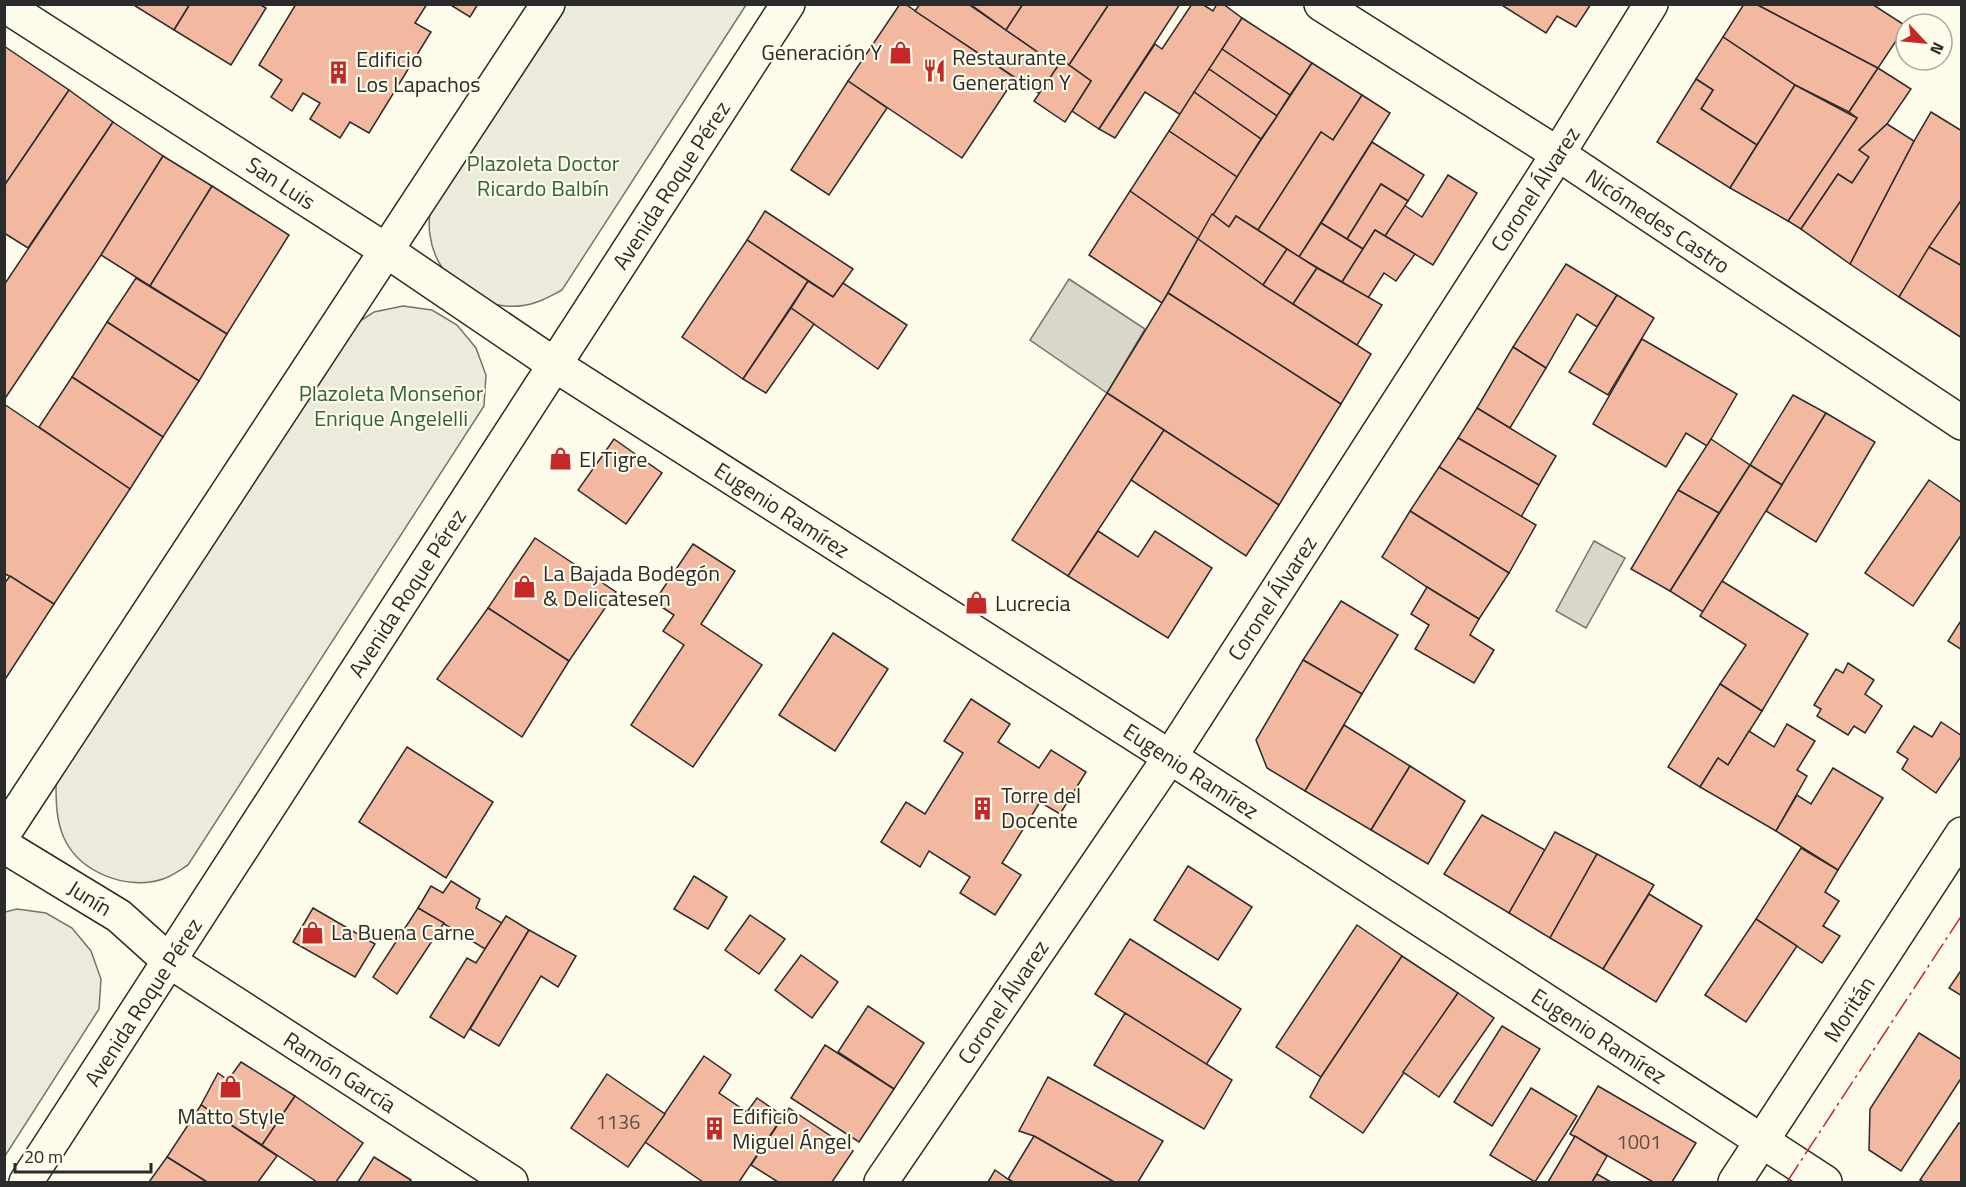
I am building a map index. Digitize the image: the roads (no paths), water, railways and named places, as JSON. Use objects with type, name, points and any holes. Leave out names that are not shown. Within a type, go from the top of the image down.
[{"type":"street","points":[[4,833],[548,4]]},
{"type":"street","name":"Avenida Roque Pérez","points":[[26,1182],[788,4]]},
{"type":"street","name":"Nicómedes Castro","points":[[1321,4],[1558,154],[1962,423]]},
{"type":"street","name":"Coronel Álvarez","points":[[881,1182],[1170,757],[1558,154],[1651,4]]},
{"type":"street","name":"San Luis","points":[[4,5],[387,251],[555,365]]},
{"type":"street","name":"Eugenio Ramírez","points":[[555,365],[1170,757],[1825,1182]]},
{"type":"street","name":"Moritán","points":[[1736,1182],[1962,834]]},
{"type":"street","name":"Junín","points":[[4,846],[119,916],[169,961]]},
{"type":"street","name":"Ramón García","points":[[169,961],[512,1182]]},
{"type":"place","name":"Generación Y","points":[[900,52]]},
{"type":"place","name":"Restaurante Generation Y","points":[[934,70]]},
{"type":"place","name":"Edificio Los Lapachos","points":[[338,72]]},
{"type":"place","name":"El Tigre","points":[[561,459]]},
{"type":"place","name":"La Bajada Bodegón & Delicatesen","points":[[525,586]]},
{"type":"place","name":"Lucrecia","points":[[977,603]]},
{"type":"place","name":"Torre del Docente","points":[[983,808]]},
{"type":"place","name":"La Buena Carne","points":[[313,932]]},
{"type":"place","name":"Matto Style","points":[[231,1087]]},
{"type":"place","name":"Edificio Miguel Ángel","points":[[714,1129]]},
{"type":"park label","name":"Plazoleta Doctor Ricardo Balbín","points":[[543,176]]},
{"type":"park label","name":"Plazoleta Monseñor Enrique Angelelli","points":[[391,406]]}]
